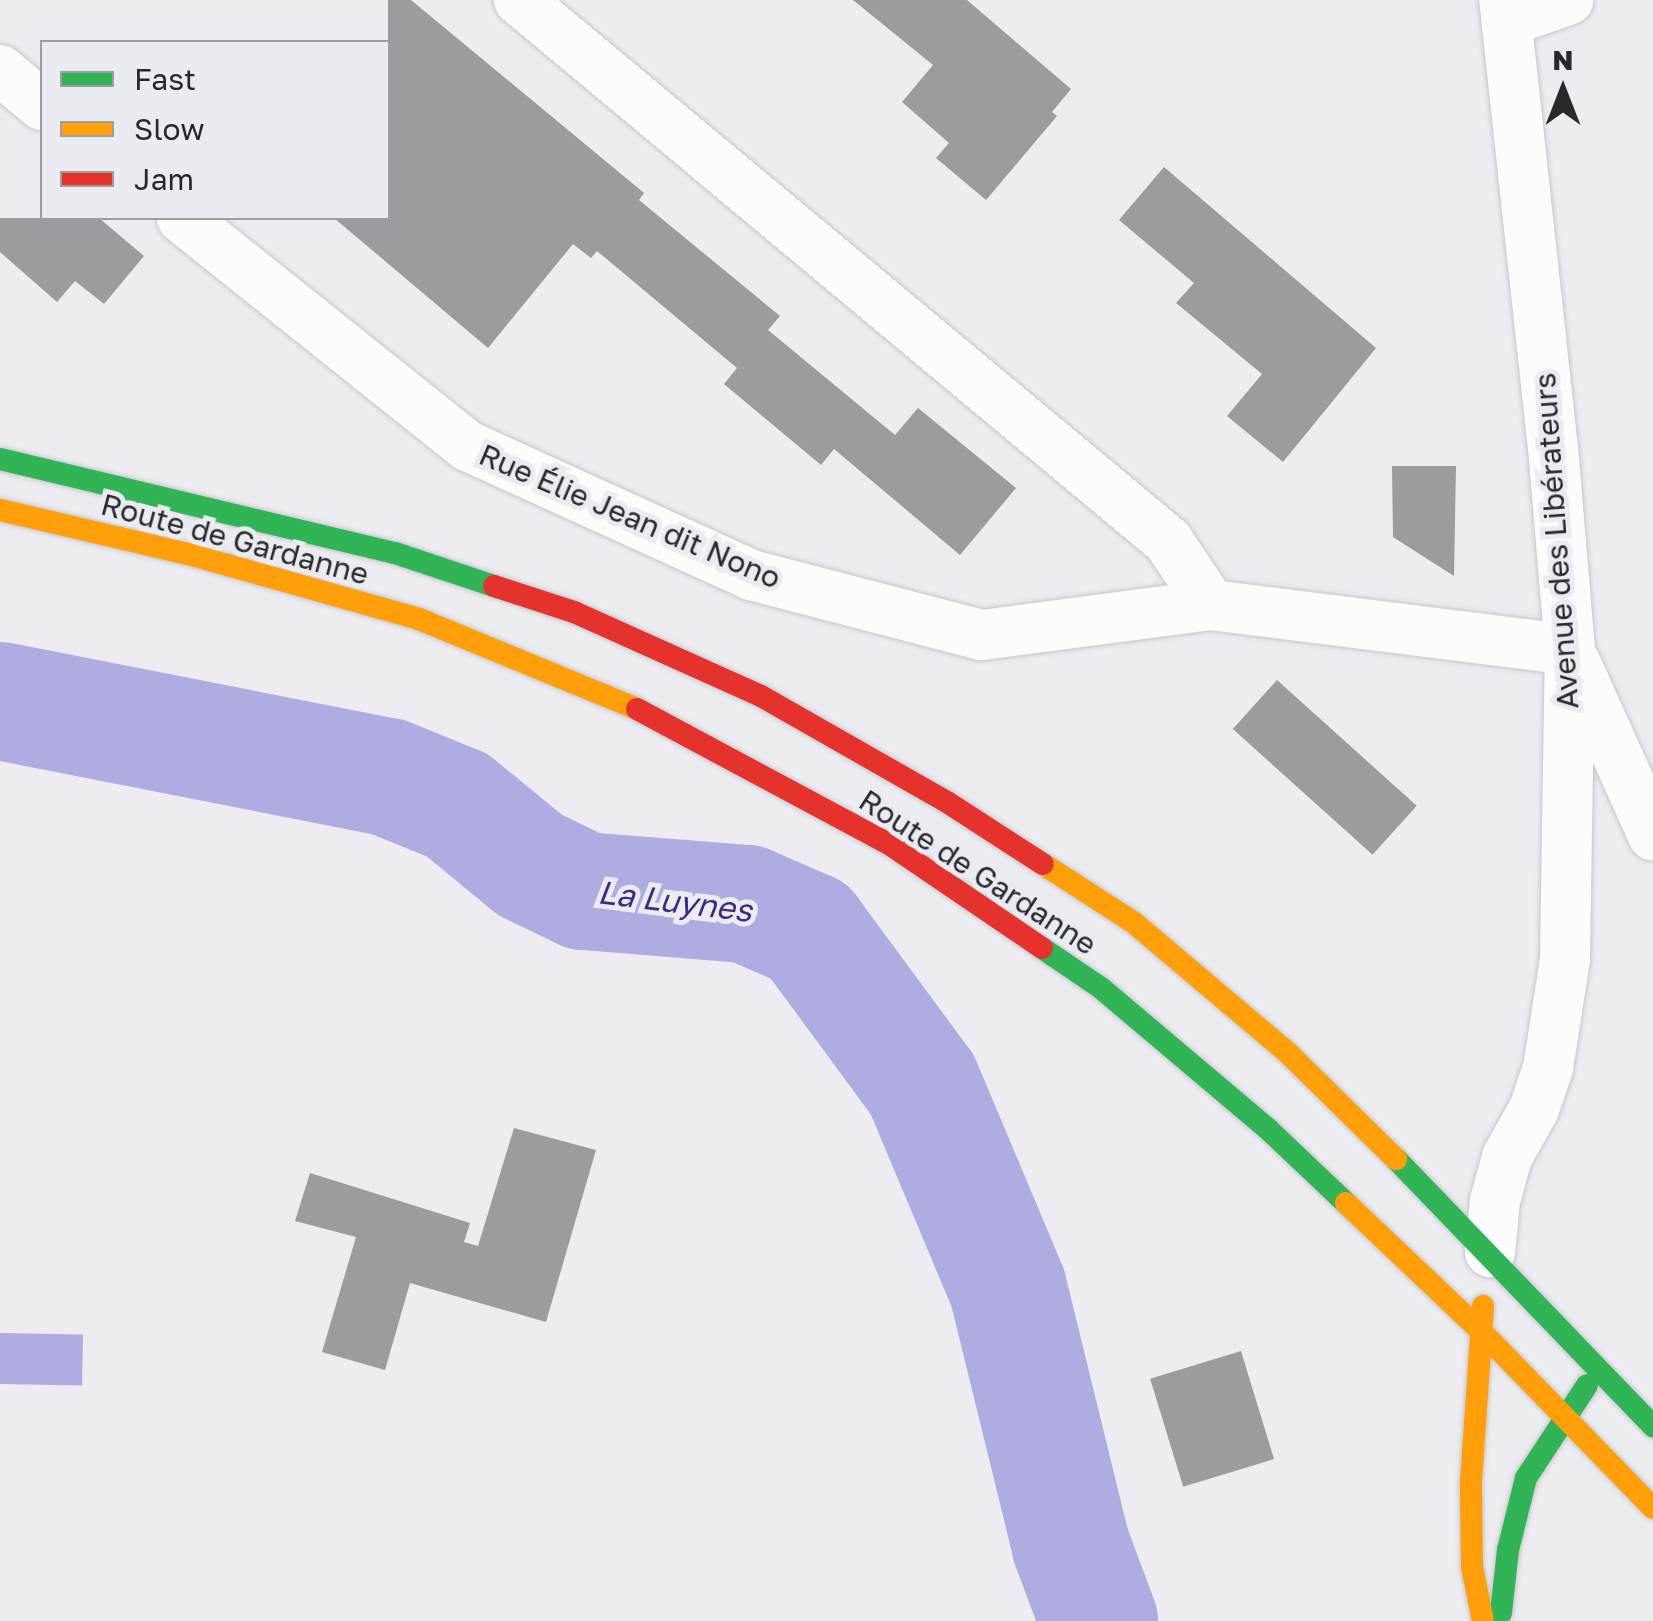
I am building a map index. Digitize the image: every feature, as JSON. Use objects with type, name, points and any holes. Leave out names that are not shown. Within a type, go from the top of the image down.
[{"type":"main road","name":"Route de Gardanne","points":[[0,460],[396,553],[574,612],[761,696],[946,802],[1133,922],[1338,1099],[1490,1252],[1653,1426]]},
{"type":"main road","name":"Route de Gardanne","points":[[0,510],[188,554],[419,619],[635,708],[888,844],[1101,988],[1292,1150],[1565,1414],[1653,1508]]},
{"type":"main road","points":[[1483,1621],[1472,1550],[1472,1444],[1490,1252]]},
{"type":"main road","points":[[1502,1621],[1508,1550],[1526,1478],[1565,1414],[1599,1370]]},
{"type":"street","points":[[519,0],[1168,541],[1211,605]]},
{"type":"street","points":[[1506,11],[1568,0]]},
{"type":"street","name":"Avenue des Libérateurs","points":[[1490,1252],[1494,1201],[1507,1157],[1534,1108],[1548,1068],[1565,959],[1570,650],[1506,11]]},
{"type":"street","points":[[0,70],[40,103]]},
{"type":"street","name":"Rue Élie Jean dit Nono","points":[[185,220],[468,446],[750,574],[982,635],[1211,605],[1570,650]]},
{"type":"street","points":[[1570,650],[1653,835]]},
{"type":"water","points":[[0,1333],[83,1334],[82,1385],[0,1384]]},
{"type":"building","points":[[388,0],[411,0],[644,193],[639,200],[780,316],[768,330],[895,435],[918,408],[1016,488],[960,555],[834,449],[821,465],[724,384],[737,368],[597,251],[591,258],[573,244],[488,348],[336,220],[390,220]]},
{"type":"building","points":[[853,0],[967,0],[1071,89],[1052,112],[1057,116],[986,200],[936,158],[949,143],[902,102],[933,65]]},
{"type":"building","points":[[1164,167],[1376,348],[1283,462],[1227,416],[1262,374],[1176,303],[1194,283],[1119,220]]},
{"type":"building","points":[[0,218],[40,218],[101,220],[144,256],[104,304],[75,281],[57,302],[0,252]]},
{"type":"building","points":[[1392,466],[1456,466],[1454,576],[1393,537]]},
{"type":"building","points":[[1277,680],[1417,806],[1373,855],[1233,729]]},
{"type":"building","points":[[514,1128],[596,1150],[546,1322],[410,1283],[385,1370],[322,1352],[356,1237],[295,1221],[310,1173],[470,1223],[464,1242],[478,1246]]},
{"type":"building","points":[[1241,1351],[1274,1459],[1183,1487],[1150,1379]]},
{"type":"waterway","name":"La Luynes","points":[[0,701],[388,777],[457,805],[530,865],[584,891],[747,904],[809,931],[922,1084],[1008,1289],[1071,1546],[1099,1621]]},
{"type":"traffic: fast","points":[[0,459],[395,553],[494,586]]},
{"type":"traffic: fast","points":[[1042,948],[1101,988],[1269,1130],[1346,1203]]},
{"type":"traffic: fast","points":[[1396,1159],[1653,1426]]},
{"type":"traffic: fast","points":[[1501,1613],[1508,1550],[1526,1478],[1587,1385]]},
{"type":"traffic: slow","points":[[0,510],[188,554],[419,619],[637,709]]},
{"type":"traffic: slow","points":[[1043,864],[1133,922],[1289,1054],[1396,1159]]},
{"type":"traffic: slow","points":[[1346,1203],[1480,1330],[1653,1508]]},
{"type":"traffic: slow","points":[[1483,1306],[1471,1484],[1472,1567],[1483,1621]]},
{"type":"traffic: jam","points":[[494,586],[574,612],[761,696],[947,802],[1043,864]]},
{"type":"traffic: jam","points":[[637,709],[889,844],[1042,948]]}]
